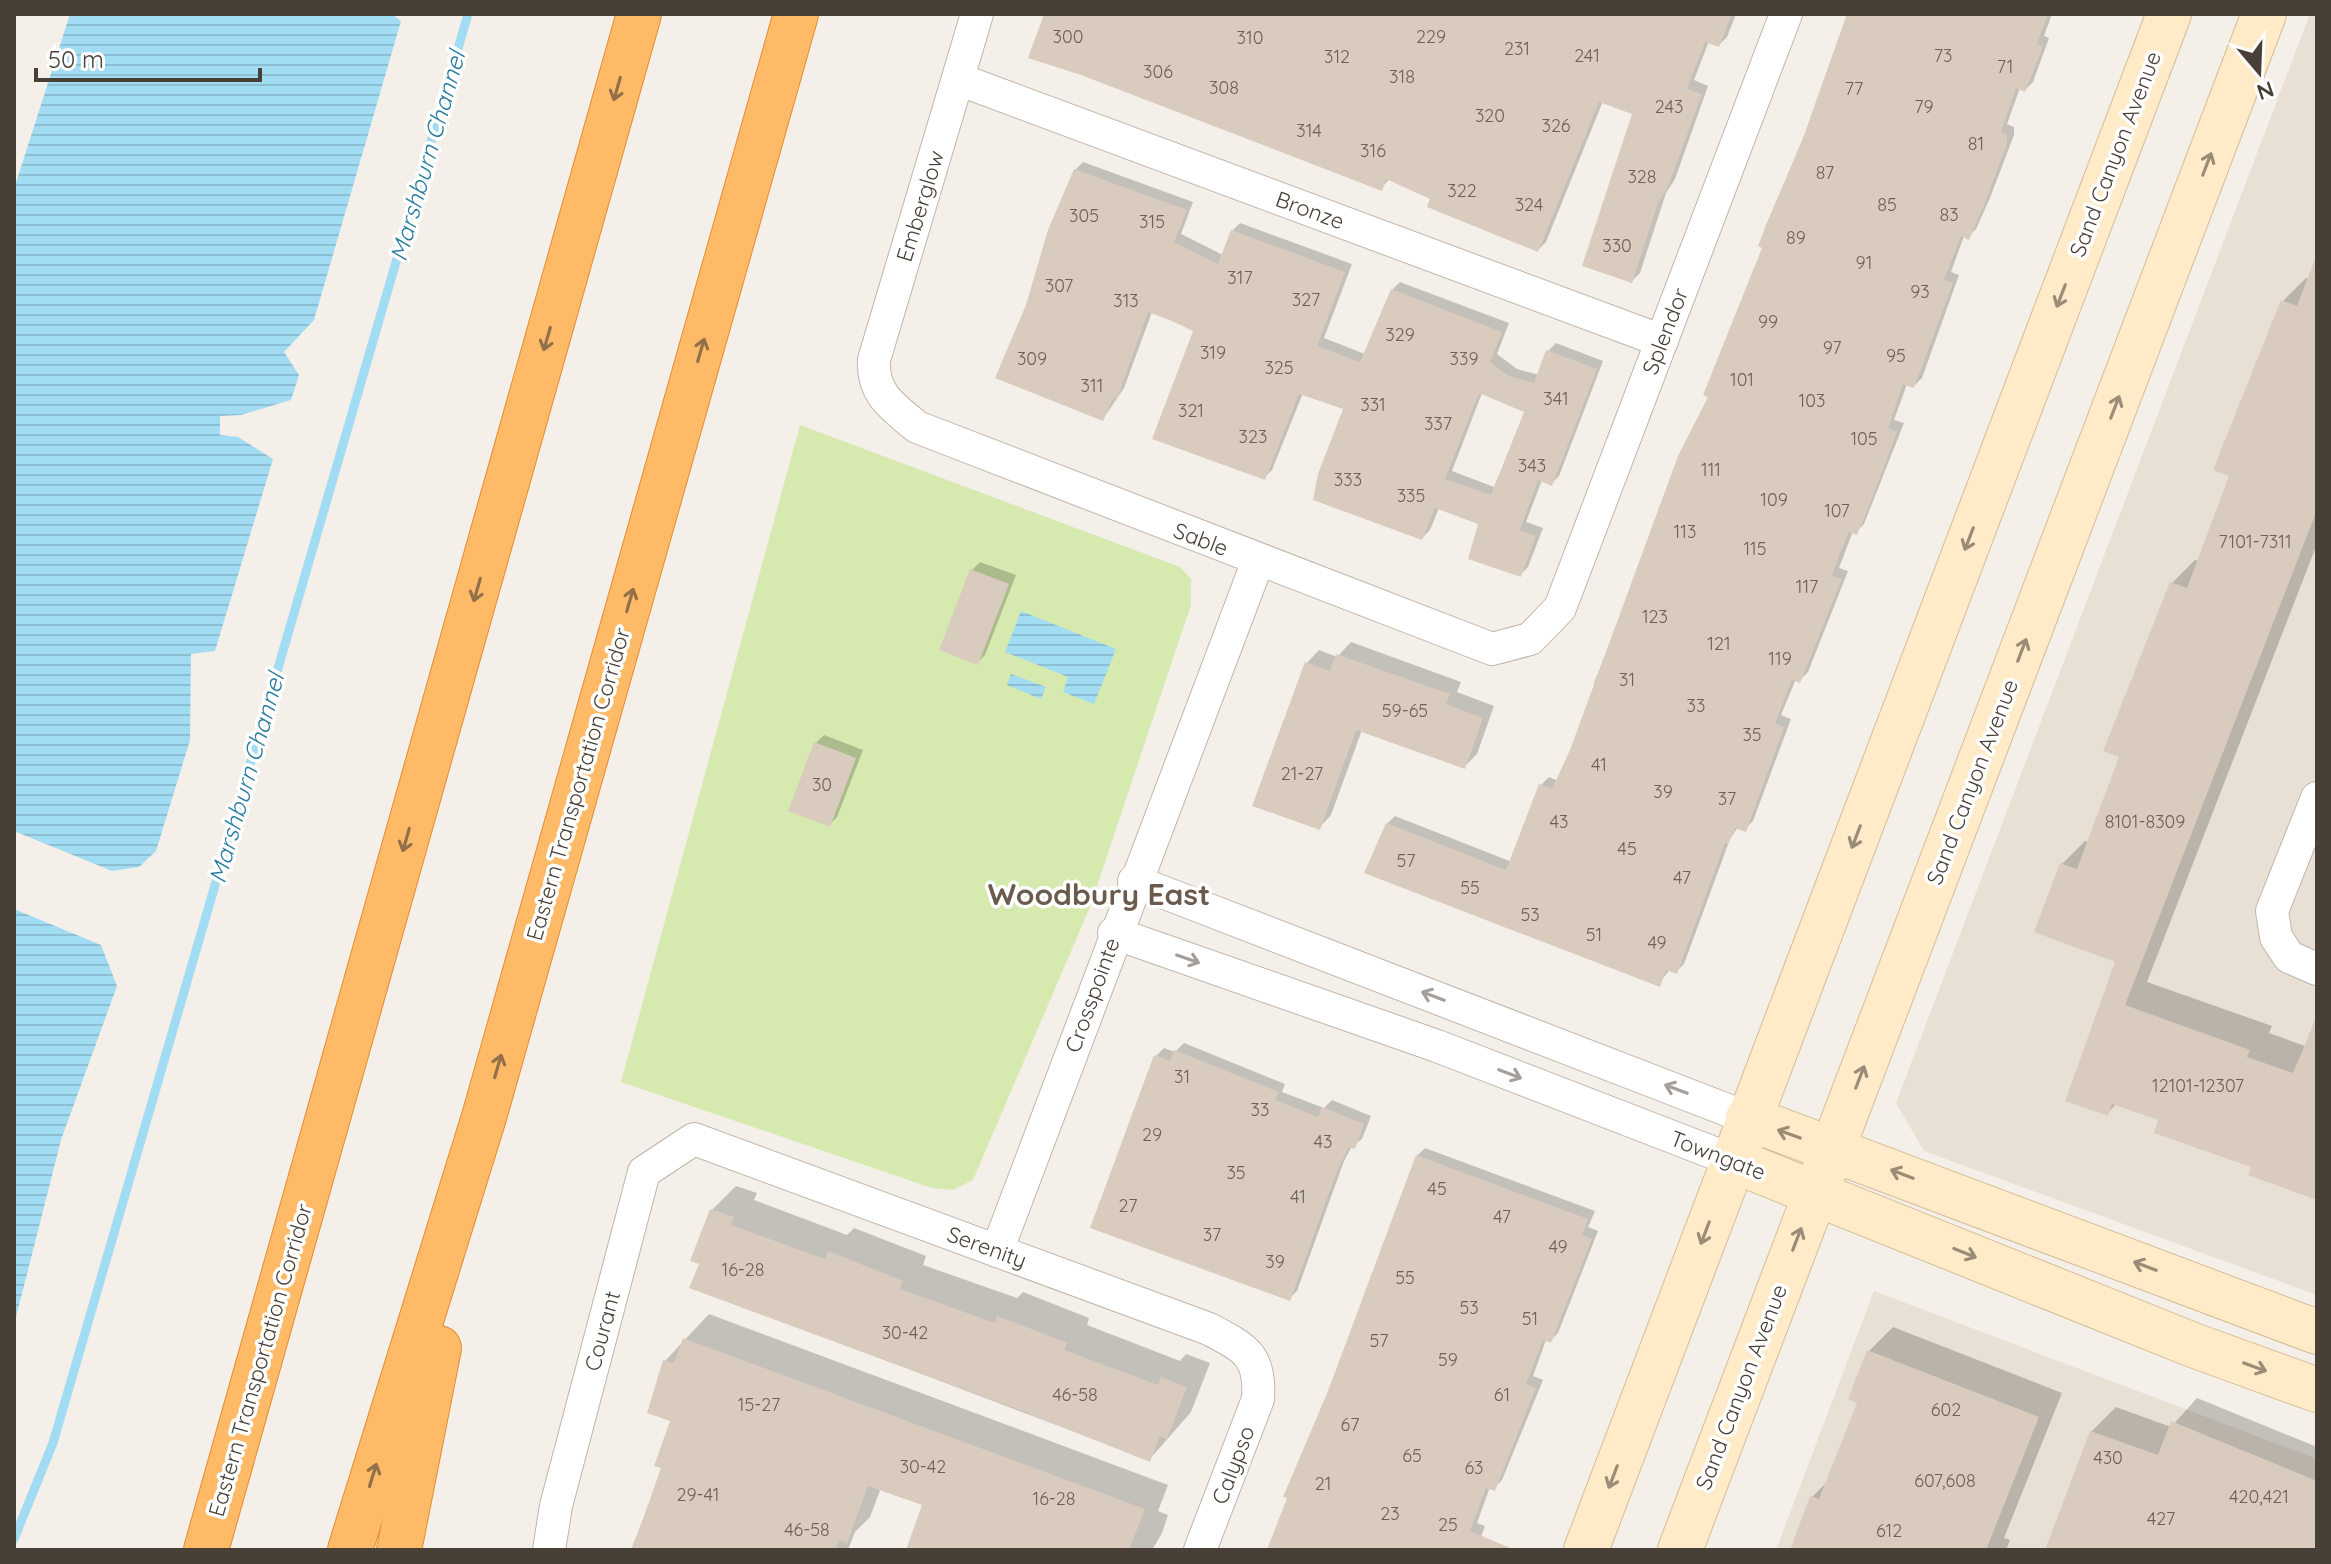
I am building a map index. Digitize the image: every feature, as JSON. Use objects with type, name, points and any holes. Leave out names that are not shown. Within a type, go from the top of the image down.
[{"type":"highway","name":"Eastern Transportation Corridor","points":[[206,1550],[639,14]]},
{"type":"highway","name":"Eastern Transportation Corridor","points":[[350,1550],[484,1117],[796,14]]},
{"type":"highway","points":[[399,1550],[484,1117]]},
{"type":"highway","points":[[193,1550],[222,1494]]},
{"type":"main road","name":"Sand Canyon Avenue","points":[[1586,1550],[2169,14]]},
{"type":"main road","name":"Sand Canyon Avenue","points":[[1680,1550],[2264,14]]},
{"type":"main road","name":"Towngate","points":[[1748,1118],[2317,1332]]},
{"type":"main road","name":"Towngate","points":[[1732,1160],[2193,1345],[2317,1390]]},
{"type":"street","name":"Emberglow","points":[[882,398],[873,377],[874,360],[977,14]]},
{"type":"street","name":"Splendor","points":[[1530,639],[1560,608],[1786,14]]},
{"type":"street","name":"Bronze","points":[[958,79],[1662,341]]},
{"type":"street","name":"Sable","points":[[882,398],[917,427],[1492,649],[1530,639]]},
{"type":"street","name":"Crosspointe","points":[[997,1251],[1114,933],[1258,561]]},
{"type":"street","points":[[2317,798],[2272,911],[2276,937],[2289,957],[2317,969]]},
{"type":"street","name":"Towngate","points":[[1134,881],[1748,1118]]},
{"type":"street","name":"Towngate","points":[[1114,933],[1437,1046],[1732,1160]]},
{"type":"street","name":"Serenity","points":[[694,1139],[1209,1329],[1243,1347],[1253,1360],[1259,1379]]},
{"type":"street","name":"Courant","points":[[549,1550],[556,1506],[644,1172],[694,1139]]},
{"type":"street","name":"Calypso","points":[[1200,1550],[1258,1399],[1259,1379]]},
{"type":"shaded area","points":[[2310,14],[2317,14],[2317,1295],[1924,1151],[1896,1103]]},
{"type":"shaded area","points":[[1874,1291],[2317,1459],[2317,1550],[1776,1550]]},
{"type":"green space","points":[[800,425],[1180,567],[1191,579],[1191,605],[1090,907],[973,1180],[953,1190],[932,1188],[621,1082]]},
{"type":"water","points":[[70,14],[392,14],[401,21],[314,320],[284,352],[299,375],[291,400],[241,415],[220,416],[220,435],[238,437],[273,459],[215,651],[191,654],[190,740],[156,851],[139,867],[112,871],[14,831],[14,189]]},
{"type":"water","points":[[1021,611],[1116,649],[1094,704],[1063,692],[1068,677],[1005,652]]},
{"type":"water","points":[[1011,674],[1046,687],[1041,699],[1007,685]]},
{"type":"water","points":[[14,909],[101,945],[117,986],[61,1140],[14,1325]]},
{"type":"building","points":[[1044,14],[1732,14],[1719,47],[1705,42],[1687,89],[1702,94],[1667,189],[1658,203],[1632,283],[1582,266],[1632,114],[1599,102],[1538,252],[1427,207],[1430,199],[1386,179],[1382,191],[1081,75],[1028,58]]},
{"type":"building","points":[[1847,14],[2048,14],[2037,44],[2043,46],[2025,92],[2016,88],[2001,132],[2007,134],[2007,144],[1983,208],[1969,240],[1961,236],[1944,280],[1953,283],[1914,388],[1903,384],[1888,428],[1897,432],[1870,504],[1857,535],[1849,532],[1840,553],[1832,576],[1842,579],[1800,683],[1792,680],[1775,723],[1784,727],[1746,832],[1735,828],[1728,844],[1725,843],[1677,974],[1666,970],[1660,987],[1364,873],[1386,823],[1506,870],[1539,784],[1552,789],[1570,750],[1678,456],[1708,397],[1703,395],[1762,248],[1758,246],[1803,138]]},
{"type":"building","points":[[1074,169],[1187,210],[1174,242],[1218,264],[1231,230],[1345,272],[1317,346],[1360,362],[1391,289],[1502,332],[1490,362],[1509,376],[1534,383],[1546,350],[1597,369],[1552,486],[1538,480],[1520,530],[1536,536],[1521,577],[1468,559],[1478,524],[1435,508],[1422,540],[1313,500],[1318,474],[1343,409],[1299,394],[1265,480],[1152,439],[1193,331],[1172,321],[1148,312],[1117,399],[1114,397],[1103,421],[995,378],[1026,305],[1048,230]],"holes":[[[1479,393],[1524,412],[1491,495],[1445,479]]]},
{"type":"building","points":[[2315,259],[2317,510],[2125,1005],[2250,1050],[2247,1057],[2293,1073],[2317,1016],[2317,1200],[2248,1175],[2251,1167],[2154,1133],[2158,1120],[2112,1104],[2108,1116],[2065,1101],[2115,962],[2034,932],[2060,863],[2077,869],[2119,757],[2103,751],[2170,582],[2187,588],[2229,476],[2213,470],[2281,300],[2297,306]]},
{"type":"building","points":[[970,569],[1009,584],[978,665],[939,650]]},
{"type":"building","points":[[1336,654],[1450,694],[1446,704],[1483,718],[1465,769],[1356,730],[1320,830],[1252,806],[1305,662],[1330,671]]},
{"type":"building","points":[[814,742],[856,758],[830,827],[788,811]]},
{"type":"building","points":[[1174,1050],[1279,1092],[1275,1100],[1318,1117],[1322,1107],[1364,1124],[1355,1149],[1349,1147],[1337,1171],[1290,1301],[1090,1228],[1154,1055],[1170,1061]]},
{"type":"building","points":[[1416,1155],[1588,1219],[1582,1235],[1592,1239],[1551,1343],[1543,1340],[1526,1384],[1536,1388],[1495,1491],[1486,1488],[1470,1531],[1515,1550],[1267,1550],[1287,1498],[1283,1497],[1328,1391]]},
{"type":"building","points":[[710,1209],[734,1217],[731,1225],[825,1259],[828,1251],[903,1281],[900,1289],[995,1323],[997,1316],[1067,1343],[1064,1350],[1158,1385],[1161,1377],[1187,1387],[1167,1439],[1160,1436],[1150,1462],[1022,1411],[689,1288],[699,1264],[690,1261]]},
{"type":"building","points":[[683,1338],[1145,1509],[1129,1550],[906,1550],[922,1505],[868,1486],[847,1543],[839,1540],[835,1550],[632,1550],[661,1468],[654,1466],[670,1421],[647,1413],[663,1360],[674,1363]]},
{"type":"building","points":[[1867,1350],[2039,1417],[1986,1550],[1790,1550],[1810,1496],[1819,1499],[1857,1403],[1848,1399]]},
{"type":"building","points":[[2171,1421],[2317,1481],[2317,1550],[2045,1550],[2090,1431],[2158,1455]]},
{"type":"waterway","name":"Marshburn Channel","points":[[14,1539],[53,1443],[468,14]]},
{"type":"district","name":"Woodbury East","points":[[1099,894]]}]
